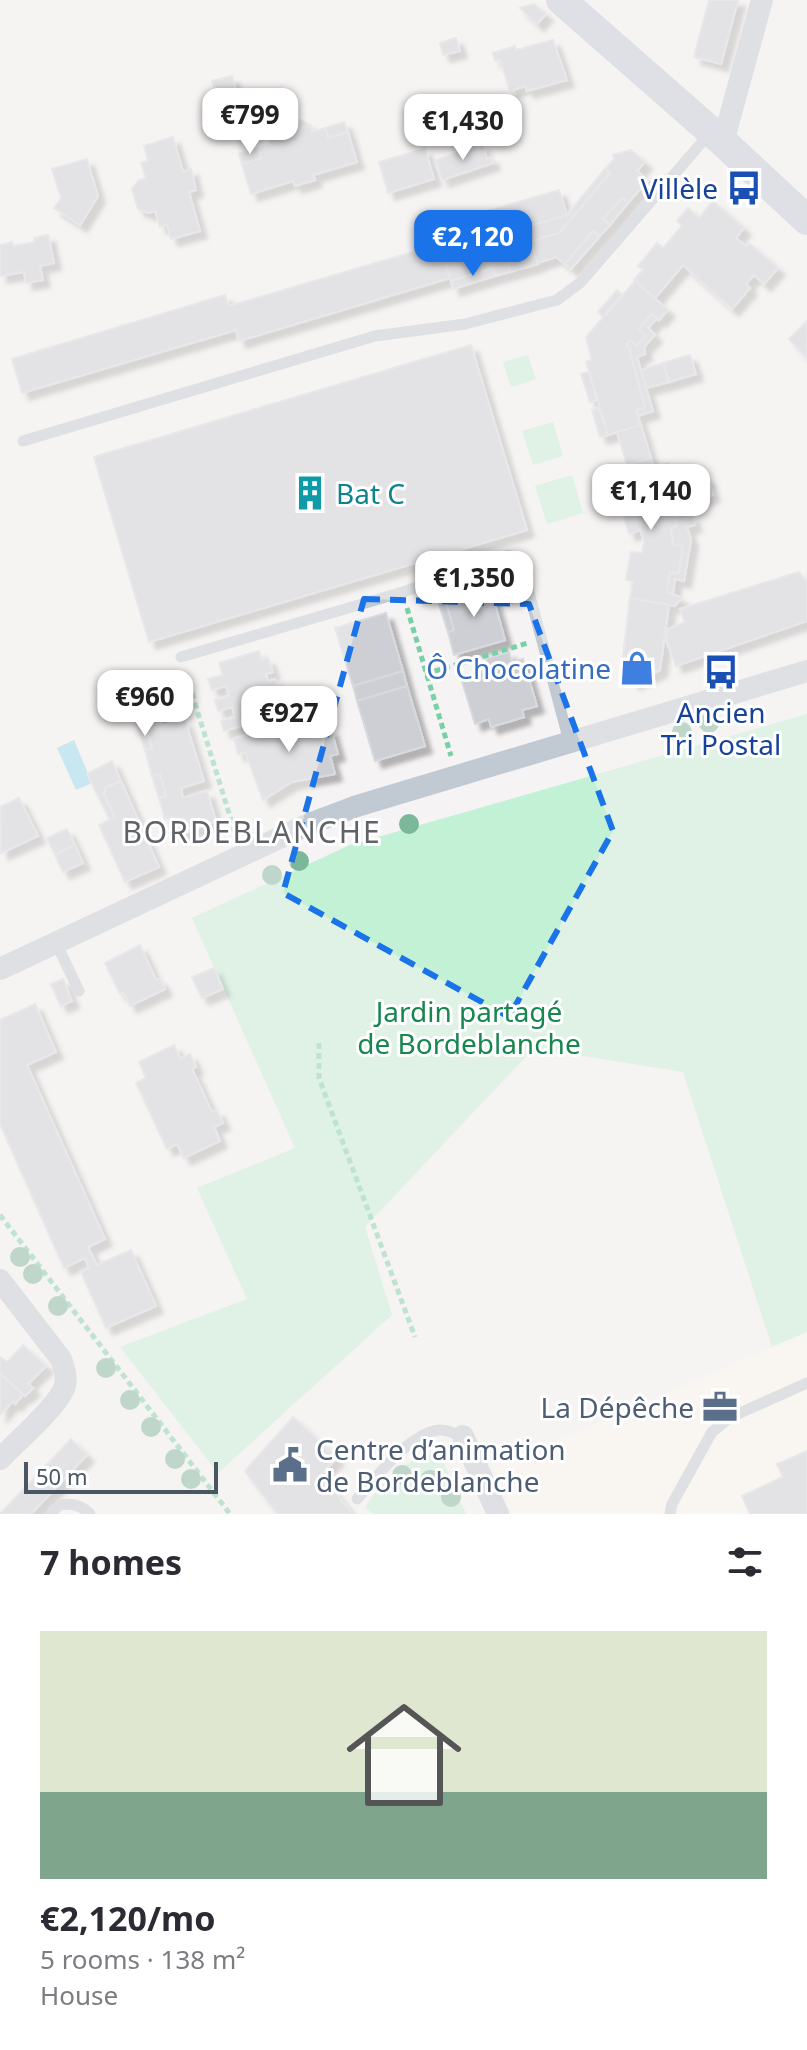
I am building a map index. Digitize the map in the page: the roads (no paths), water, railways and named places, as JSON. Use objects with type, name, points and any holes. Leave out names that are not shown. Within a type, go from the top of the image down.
[{"type":"main road","points":[[561,0],[807,220]]},
{"type":"street","points":[[717,137],[762,0]]},
{"type":"street","points":[[0,969],[309,824],[357,806],[807,671]]},
{"type":"street","points":[[0,1280],[61,1359],[66,1375],[65,1387],[56,1401],[0,1459]]},
{"type":"street","points":[[463,1436],[498,1514]]},
{"type":"lane","points":[[23,441],[375,336],[465,324],[557,300],[581,282],[717,137]]},
{"type":"lane","points":[[181,657],[403,592],[509,555],[524,574],[569,741]]},
{"type":"lane","points":[[56,943],[79,991]]},
{"type":"lane","points":[[670,1514],[672,1504],[712,1432],[731,1417],[807,1383]]},
{"type":"lane","points":[[357,1499],[397,1455],[424,1435],[441,1429],[463,1436]]},
{"type":"lane","points":[[51,1514],[59,1505],[70,1503],[83,1507],[90,1514]]},
{"type":"water","points":[[74,740],[92,783],[76,790],[57,748]]},
{"type":"place","name":"Villèle","points":[[744,188]]},
{"type":"place","name":"Bat C","points":[[310,493]]},
{"type":"place","name":"Ô Chocolatine","points":[[637,668]]},
{"type":"place","name":"Ancien Tri Postal","points":[[721,672]]},
{"type":"place","name":"La Dépêche","points":[[720,1407]]},
{"type":"place","name":"Centre d’animation de Bordeblanche","points":[[290,1465]]},
{"type":"district","name":"BORDEBLANCHE","points":[[252,831]]},
{"type":"park label","name":"Jardin partagé de Bordeblanche","points":[[469,1027]]}]
